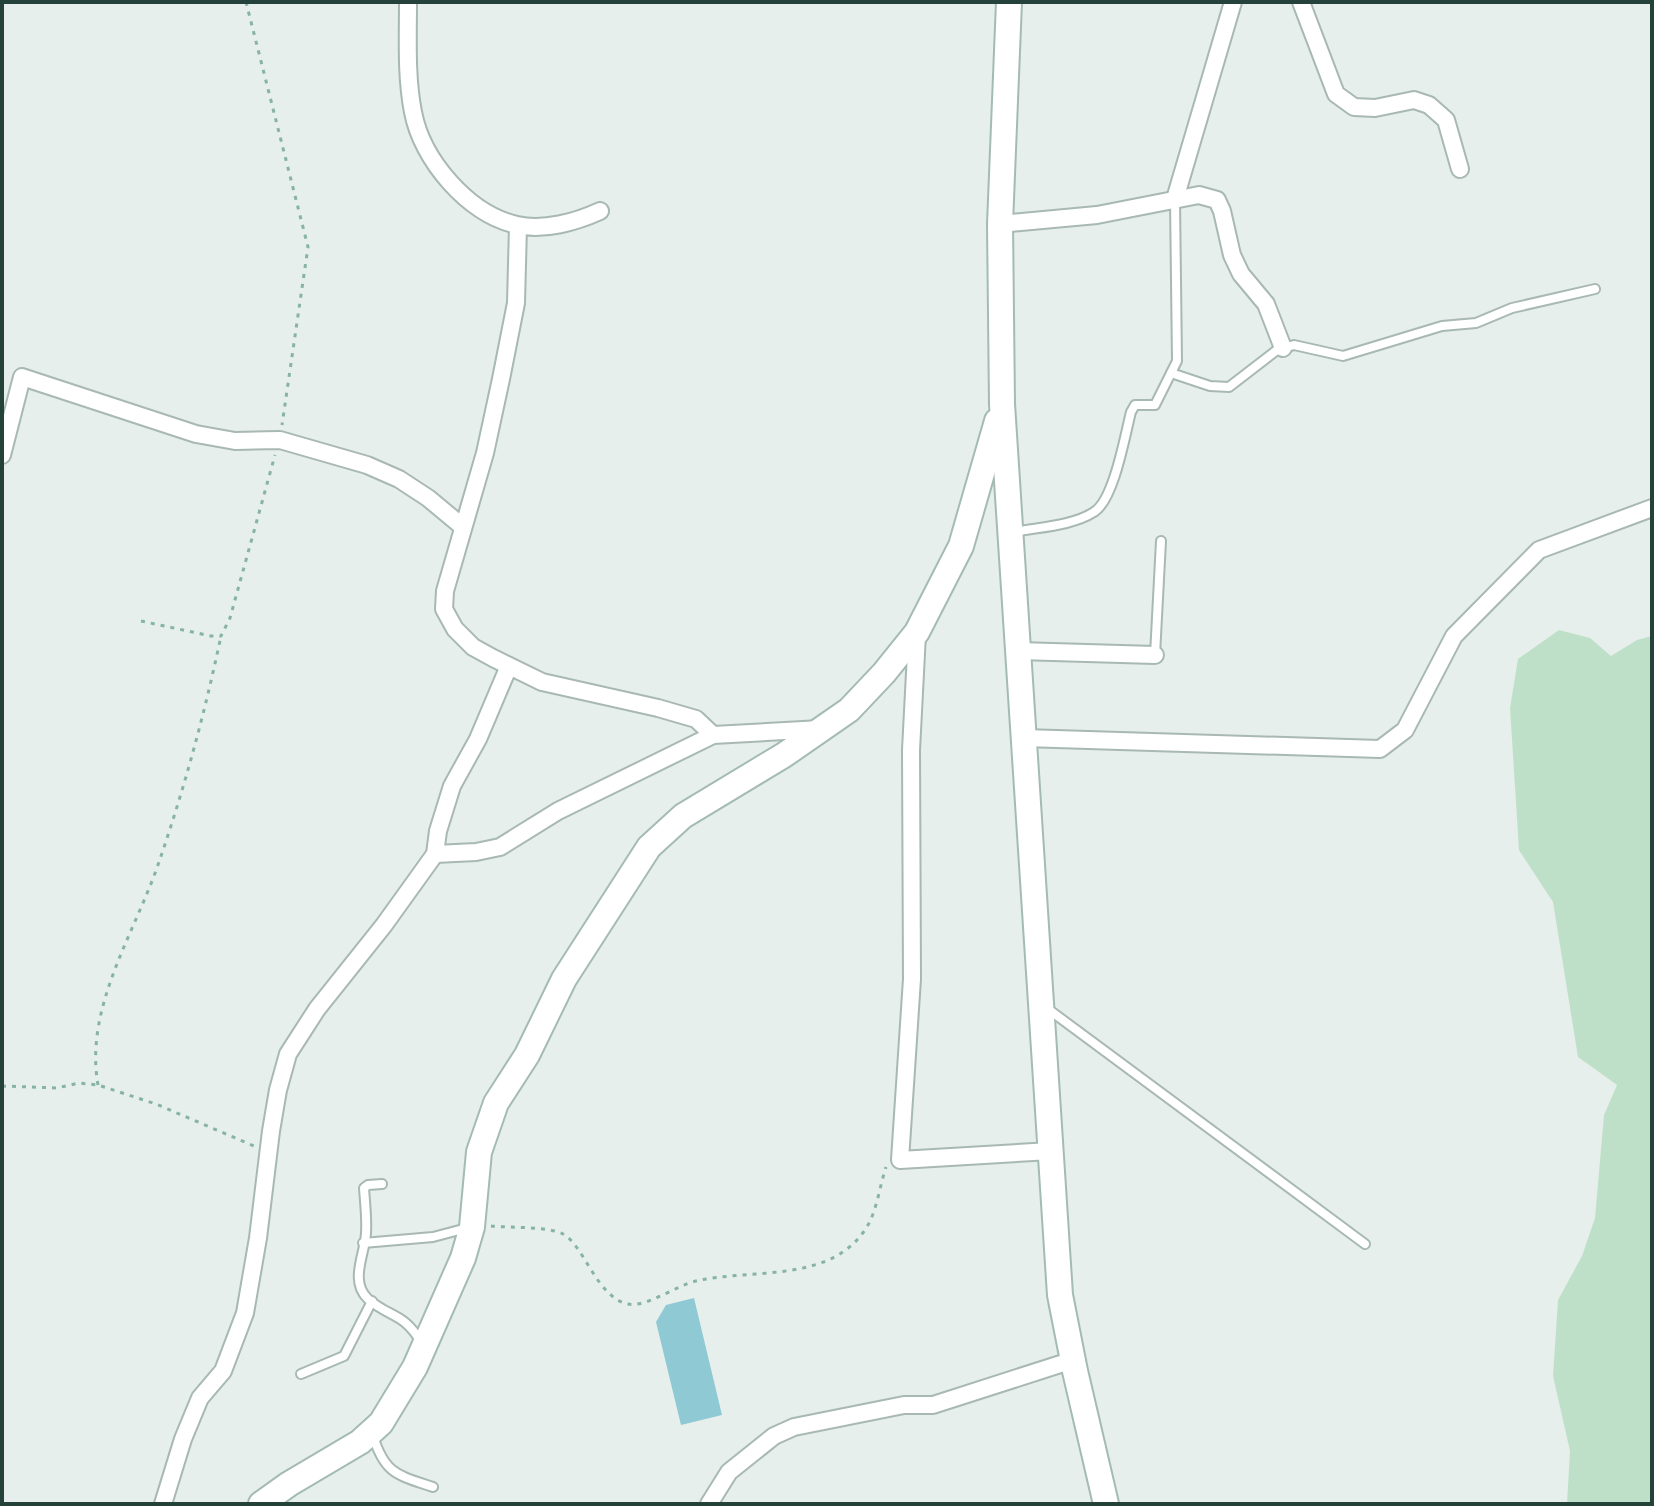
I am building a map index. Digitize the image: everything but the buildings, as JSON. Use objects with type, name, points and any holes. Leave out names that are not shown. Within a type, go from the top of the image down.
[{"type":"main road","points":[[1009,2],[1000,224],[1002,404],[1009,533],[1060,1295],[1106,1504]]},
{"type":"main road","points":[[261,1504],[360,1442],[381,1423],[424,1347],[463,1258],[472,1227],[479,1152],[496,1103],[527,1055],[564,979],[649,847],[683,816],[849,710],[917,632],[961,546],[1002,404]]},
{"type":"street","points":[[408,2],[413,113],[426,149],[448,179],[492,216],[518,226],[575,222],[600,211]]},
{"type":"street","points":[[1175,199],[1233,2]]},
{"type":"street","points":[[1301,2],[1336,94],[1354,107],[1375,108],[1414,100],[1429,105],[1446,120],[1460,169]]},
{"type":"street","points":[[1000,224],[1097,215],[1199,195],[1217,200],[1232,255],[1241,274],[1266,304],[1283,348]]},
{"type":"street","points":[[518,226],[513,318],[485,453],[445,591],[444,609],[455,629],[473,647],[542,682],[696,719],[713,735]]},
{"type":"street","points":[[2,455],[22,377],[196,434],[235,441],[280,440],[367,465],[399,479],[463,527]]},
{"type":"street","points":[[1024,738],[1380,749],[1405,730],[1454,636],[1539,550],[1652,508]]},
{"type":"street","points":[[917,632],[911,750],[912,979],[900,1160],[1051,1151]]},
{"type":"street","points":[[1018,651],[1155,655]]},
{"type":"street","points":[[163,1504],[183,1439],[200,1398],[223,1371],[245,1313],[278,1090],[288,1054],[317,1009],[384,925],[435,854],[438,831],[452,786],[472,751],[509,666]]},
{"type":"street","points":[[435,854],[476,852],[500,847],[558,811],[713,735],[823,729]]},
{"type":"street","points":[[709,1504],[729,1472],[774,1436],[794,1427],[904,1405],[933,1405],[1073,1360]]},
{"type":"lane","points":[[1009,533],[1080,519],[1098,511],[1109,490],[1131,412],[1135,405],[1155,405],[1177,361],[1175,199]]},
{"type":"lane","points":[[1171,373],[1210,386],[1229,387],[1277,350],[1294,345],[1343,356],[1442,326],[1476,323],[1512,308],[1595,289]]},
{"type":"lane","points":[[1155,655],[1161,541]]},
{"type":"lane","points":[[1040,1003],[1365,1244]]},
{"type":"lane","points":[[382,1184],[364,1188],[366,1235],[359,1284],[366,1297],[413,1328],[424,1347]]},
{"type":"lane","points":[[363,1243],[433,1237],[472,1227]]},
{"type":"lane","points":[[301,1374],[344,1356],[372,1301]]},
{"type":"lane","points":[[372,1431],[380,1459],[397,1475],[433,1487]]},
{"type":"path","points":[[98,1085],[94,1064],[95,1041],[111,980],[159,863],[200,732],[221,636],[230,618],[280,440],[308,247],[246,2]]},
{"type":"path","points":[[141,621],[221,636]]},
{"type":"path","points":[[2,1086],[57,1088],[79,1083],[98,1085],[156,1104],[269,1152]]},
{"type":"path","points":[[472,1227],[560,1232],[571,1239],[586,1266],[612,1297],[628,1305],[644,1303],[696,1281],[829,1262],[846,1250],[868,1224],[887,1164],[900,1160]]},
{"type":"green space","points":[[1559,630],[1590,638],[1611,656],[1637,640],[1652,636],[1652,1504],[1567,1504],[1570,1451],[1553,1376],[1558,1300],[1582,1256],[1595,1218],[1604,1115],[1617,1085],[1578,1057],[1553,902],[1519,850],[1510,708],[1518,659]]},
{"type":"water","points":[[694,1298],[722,1415],[681,1425],[656,1322],[666,1305]]}]
